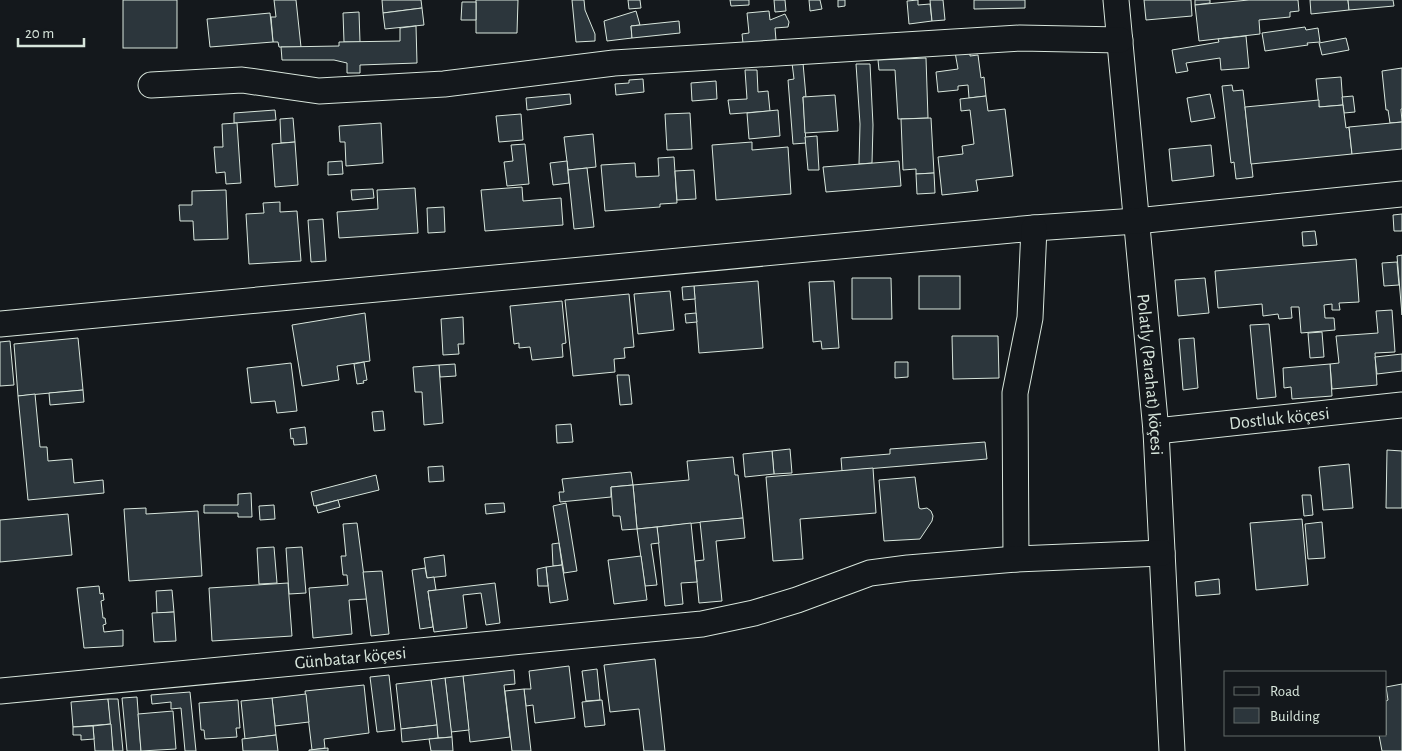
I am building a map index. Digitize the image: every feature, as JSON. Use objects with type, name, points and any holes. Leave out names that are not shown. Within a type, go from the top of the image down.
[{"type":"street","name":"Polatly (Parahat) köçesi","points":[[1116,0],[1156,431],[1172,751]]},
{"type":"street","points":[[151,85],[242,80],[319,91],[444,84],[614,63],[1020,38],[1120,40]]},
{"type":"street","points":[[0,324],[1034,228],[1136,221],[1402,194]]},
{"type":"street","points":[[1016,559],[1015,393],[1030,318],[1034,228]]},
{"type":"street","name":"Dostluk köçesi","points":[[1156,431],[1402,406]]},
{"type":"street","name":"Günbatar köçesi","points":[[0,691],[702,624],[754,613],[797,600],[870,573],[1016,559],[1162,553]]},
{"type":"building","points":[[123,0],[177,0],[177,48],[123,48]]},
{"type":"building","points":[[274,0],[296,0],[301,47],[279,47],[278,42],[273,42],[271,17],[276,17]]},
{"type":"building","points":[[382,0],[421,0],[422,8],[383,13]]},
{"type":"building","points":[[476,0],[518,0],[517,33],[476,33]]},
{"type":"building","points":[[572,0],[584,0],[585,10],[595,34],[595,41],[576,42]]},
{"type":"building","points":[[628,0],[640,0],[641,8],[629,9]]},
{"type":"building","points":[[730,0],[749,0],[749,5],[731,6]]},
{"type":"building","points":[[774,0],[785,0],[786,11],[775,12]]},
{"type":"building","points":[[809,0],[820,0],[822,9],[810,11]]},
{"type":"building","points":[[838,0],[845,0],[845,6],[838,7]]},
{"type":"building","points":[[918,0],[918,5],[930,4],[932,21],[909,24],[907,1]]},
{"type":"building","points":[[930,0],[943,0],[945,20],[932,21]]},
{"type":"building","points":[[974,0],[1025,0],[1025,8],[974,9]]},
{"type":"building","points":[[1144,0],[1191,0],[1192,16],[1146,20]]},
{"type":"building","points":[[1195,0],[1210,0],[1210,3],[1195,5]]},
{"type":"building","points":[[1249,0],[1298,0],[1299,11],[1290,12],[1290,17],[1259,20],[1260,34],[1199,41],[1195,5]]},
{"type":"building","points":[[1310,0],[1348,0],[1349,10],[1311,14]]},
{"type":"building","points":[[1348,0],[1393,0],[1394,6],[1349,10]]},
{"type":"building","points":[[462,2],[476,2],[476,20],[461,20]]},
{"type":"building","points":[[422,8],[424,25],[385,29],[383,13]]},
{"type":"building","points":[[636,11],[640,25],[631,26],[632,38],[607,41],[604,21]]},
{"type":"building","points":[[769,11],[770,20],[785,14],[789,22],[788,27],[775,28],[776,40],[743,43],[742,34],[749,33],[747,13]]},
{"type":"building","points":[[359,12],[360,42],[344,42],[343,13]]},
{"type":"building","points":[[270,13],[273,42],[210,47],[207,19]]},
{"type":"building","points":[[679,21],[680,33],[632,38],[631,26]]},
{"type":"building","points":[[416,26],[417,63],[360,65],[360,73],[347,73],[347,63],[334,60],[282,60],[281,47],[339,46],[339,42],[400,41],[400,28]]},
{"type":"building","points":[[1305,27],[1306,30],[1318,28],[1320,42],[1265,51],[1262,33]]},
{"type":"building","points":[[1246,36],[1249,68],[1221,70],[1220,58],[1186,63],[1188,71],[1176,73],[1172,50],[1219,42],[1218,39]]},
{"type":"building","points":[[1346,38],[1349,50],[1322,55],[1319,43]]},
{"type":"building","points":[[970,51],[970,56],[978,55],[981,78],[984,77],[986,96],[969,98],[968,85],[958,86],[958,90],[938,92],[936,72],[958,69],[955,52]]},
{"type":"building","points":[[926,58],[928,118],[898,119],[895,70],[879,70],[878,60]]},
{"type":"building","points":[[792,63],[803,63],[806,97],[803,97],[806,143],[793,144],[788,80],[794,79]]},
{"type":"building","points":[[856,64],[870,64],[873,125],[872,163],[859,164],[860,124]]},
{"type":"building","points":[[1402,68],[1402,122],[1390,123],[1388,110],[1386,110],[1382,71]]},
{"type":"building","points":[[745,70],[757,70],[758,92],[768,91],[770,111],[730,114],[728,100],[747,99]]},
{"type":"building","points":[[1341,77],[1343,105],[1319,107],[1316,79]]},
{"type":"building","points":[[643,79],[644,92],[616,95],[615,84]]},
{"type":"building","points":[[716,81],[717,99],[692,101],[691,83]]},
{"type":"building","points":[[1232,85],[1233,91],[1243,90],[1253,177],[1236,179],[1234,162],[1231,163],[1222,86]]},
{"type":"building","points":[[570,94],[571,104],[527,110],[526,98]]},
{"type":"building","points":[[1210,94],[1215,118],[1191,122],[1187,98]]},
{"type":"building","points":[[835,95],[838,131],[805,133],[803,97]]},
{"type":"building","points":[[986,96],[988,111],[1005,109],[1013,176],[976,180],[978,191],[942,195],[938,157],[963,154],[962,146],[974,144],[970,110],[961,111],[960,99]]},
{"type":"building","points":[[1353,96],[1355,112],[1344,113],[1342,97]]},
{"type":"building","points":[[1319,100],[1319,107],[1343,105],[1346,128],[1349,127],[1352,154],[1251,164],[1245,107]]},
{"type":"building","points":[[275,110],[276,120],[234,123],[234,113]]},
{"type":"building","points":[[778,110],[780,136],[749,139],[747,113]]},
{"type":"building","points":[[690,113],[692,149],[667,150],[665,114]]},
{"type":"building","points":[[521,114],[523,140],[499,142],[496,116]]},
{"type":"building","points":[[293,118],[295,142],[281,143],[280,119]]},
{"type":"building","points":[[931,118],[934,173],[916,174],[916,169],[903,170],[901,119]]},
{"type":"building","points":[[1402,122],[1402,149],[1352,154],[1349,127]]},
{"type":"building","points":[[237,123],[241,183],[226,184],[225,172],[216,173],[214,147],[223,147],[222,124]]},
{"type":"building","points":[[381,123],[383,163],[346,166],[345,142],[340,142],[339,126]]},
{"type":"building","points":[[593,134],[596,167],[568,170],[564,137]]},
{"type":"building","points":[[817,136],[819,170],[808,170],[805,137]]},
{"type":"building","points":[[295,142],[298,185],[275,187],[272,144]]},
{"type":"building","points":[[752,142],[752,150],[788,147],[791,194],[716,200],[712,145]]},
{"type":"building","points":[[525,144],[529,184],[507,186],[504,162],[513,161],[511,145]]},
{"type":"building","points":[[1211,145],[1214,176],[1172,181],[1169,149]]},
{"type":"building","points":[[674,157],[677,203],[660,204],[660,207],[605,211],[601,165],[635,163],[636,177],[659,176],[658,158]]},
{"type":"building","points":[[342,161],[343,174],[328,175],[328,162]]},
{"type":"building","points":[[567,161],[569,183],[553,185],[550,163]]},
{"type":"building","points":[[899,161],[901,186],[826,192],[823,167]]},
{"type":"building","points":[[587,168],[594,227],[574,229],[568,170]]},
{"type":"building","points":[[694,170],[696,199],[677,200],[675,171]]},
{"type":"building","points":[[934,173],[935,193],[917,194],[916,174]]},
{"type":"building","points":[[522,187],[523,201],[561,198],[563,225],[485,231],[481,190]]},
{"type":"building","points":[[415,188],[418,233],[339,238],[337,212],[378,209],[377,190]]},
{"type":"building","points":[[373,189],[374,198],[352,200],[351,190]]},
{"type":"building","points":[[226,190],[228,239],[194,240],[193,221],[180,221],[179,205],[192,205],[192,191]]},
{"type":"building","points":[[280,202],[280,212],[297,211],[301,261],[249,264],[246,214],[264,213],[263,203]]},
{"type":"building","points":[[444,207],[445,232],[428,233],[427,208]]},
{"type":"building","points":[[1402,214],[1402,231],[1394,231],[1393,215]]},
{"type":"building","points":[[323,219],[326,261],[311,262],[308,220]]},
{"type":"building","points":[[1315,231],[1317,245],[1303,246],[1302,232]]},
{"type":"building","points":[[1402,255],[1402,315],[1397,256]]},
{"type":"building","points":[[1356,259],[1359,302],[1339,303],[1340,310],[1332,310],[1332,304],[1324,305],[1325,318],[1334,318],[1335,330],[1301,333],[1299,307],[1291,307],[1292,318],[1279,319],[1278,314],[1263,316],[1262,304],[1218,308],[1215,271]]},
{"type":"building","points":[[1397,262],[1399,285],[1384,286],[1382,263]]},
{"type":"building","points":[[919,276],[960,276],[960,309],[919,309]]},
{"type":"building","points":[[852,278],[891,278],[892,319],[852,319]]},
{"type":"building","points":[[1205,278],[1209,313],[1178,316],[1175,280]]},
{"type":"building","points":[[758,281],[763,348],[699,353],[694,286]]},
{"type":"building","points":[[834,281],[839,348],[822,349],[821,341],[813,342],[809,282]]},
{"type":"building","points":[[694,286],[695,299],[683,300],[682,287]]},
{"type":"building","points":[[670,291],[674,330],[638,334],[634,294]]},
{"type":"building","points":[[629,294],[634,347],[624,348],[625,358],[614,359],[615,372],[573,376],[565,300]]},
{"type":"building","points":[[562,301],[566,343],[562,344],[563,357],[532,360],[530,347],[519,348],[519,343],[514,344],[510,306]]},
{"type":"building","points":[[1392,310],[1395,352],[1375,353],[1377,385],[1332,389],[1330,364],[1339,363],[1336,336],[1378,333],[1376,311]]},
{"type":"building","points":[[365,313],[370,361],[337,366],[339,380],[302,386],[292,325]]},
{"type":"building","points":[[696,313],[697,322],[686,323],[685,314]]},
{"type":"building","points":[[463,317],[464,344],[458,344],[459,354],[443,355],[441,319]]},
{"type":"building","points":[[1269,324],[1276,397],[1257,399],[1250,325]]},
{"type":"building","points":[[1322,332],[1324,357],[1310,358],[1308,333]]},
{"type":"building","points":[[952,336],[998,336],[999,378],[953,379]]},
{"type":"building","points":[[78,338],[83,390],[18,396],[14,344]]},
{"type":"building","points":[[1194,338],[1198,388],[1183,390],[1179,339]]},
{"type":"building","points":[[10,341],[14,385],[0,386],[0,342]]},
{"type":"building","points":[[1402,354],[1402,371],[1377,374],[1375,357]]},
{"type":"building","points":[[364,362],[367,380],[363,381],[364,383],[357,384],[354,364]]},
{"type":"building","points":[[895,362],[908,362],[908,377],[895,378]]},
{"type":"building","points":[[291,363],[297,411],[277,413],[275,401],[251,403],[247,368]]},
{"type":"building","points":[[455,364],[456,376],[440,377],[439,365]]},
{"type":"building","points":[[1330,364],[1332,396],[1292,399],[1291,387],[1284,388],[1283,368]]},
{"type":"building","points":[[439,365],[443,423],[424,425],[422,392],[415,392],[413,367]]},
{"type":"building","points":[[617,375],[629,375],[632,404],[620,405]]},
{"type":"building","points":[[83,390],[84,402],[50,405],[49,393]]},
{"type":"building","points":[[35,394],[40,447],[47,447],[48,461],[72,459],[74,483],[103,480],[104,493],[28,500],[18,396]]},
{"type":"building","points":[[383,411],[385,430],[374,431],[372,412]]},
{"type":"building","points":[[571,424],[573,442],[557,443],[556,425]]},
{"type":"building","points":[[305,427],[307,444],[294,445],[290,429]]},
{"type":"building","points":[[985,442],[987,459],[842,471],[841,458],[890,454],[890,449]]},
{"type":"building","points":[[790,449],[792,473],[774,474],[772,451]]},
{"type":"building","points":[[1387,450],[1402,451],[1402,508],[1386,508]]},
{"type":"building","points":[[772,451],[774,474],[745,477],[743,454]]},
{"type":"building","points":[[733,457],[735,475],[738,475],[743,518],[637,529],[633,485],[689,480],[687,461]]},
{"type":"building","points":[[1349,464],[1353,508],[1323,510],[1319,467]]},
{"type":"building","points":[[443,466],[444,481],[429,482],[428,467]]},
{"type":"building","points":[[873,468],[876,513],[800,519],[803,559],[773,561],[766,477]]},
{"type":"building","points":[[631,472],[633,485],[611,487],[611,497],[560,502],[559,492],[564,492],[562,479]]},
{"type":"building","points":[[376,475],[379,490],[314,506],[311,492]]},
{"type":"building","points":[[915,477],[919,508],[927,508],[931,511],[932,521],[920,539],[884,541],[879,480]]},
{"type":"building","points":[[633,485],[637,529],[622,530],[620,516],[613,516],[611,487]]},
{"type":"building","points":[[251,493],[252,517],[238,517],[238,513],[204,513],[204,505],[238,505],[238,494]]},
{"type":"building","points":[[1302,495],[1311,495],[1313,515],[1304,516]]},
{"type":"building","points":[[338,500],[340,507],[318,513],[316,506]]},
{"type":"building","points":[[504,503],[505,512],[486,514],[485,504]]},
{"type":"building","points":[[566,503],[577,571],[564,573],[553,506]]},
{"type":"building","points":[[274,505],[275,519],[260,520],[259,506]]},
{"type":"building","points":[[146,508],[146,514],[198,511],[202,576],[129,581],[124,509]]},
{"type":"building","points":[[68,514],[72,555],[0,562],[0,520]]},
{"type":"building","points":[[743,518],[745,538],[716,541],[722,601],[699,603],[695,561],[704,560],[700,522]]},
{"type":"building","points":[[1302,519],[1308,585],[1256,590],[1250,523]]},
{"type":"building","points":[[1322,522],[1325,558],[1308,559],[1305,524]]},
{"type":"building","points":[[357,523],[367,599],[349,600],[352,634],[313,638],[309,588],[348,585],[347,575],[343,575],[341,556],[346,556],[343,524]]},
{"type":"building","points":[[691,523],[697,582],[681,583],[683,604],[665,606],[657,527]]},
{"type":"building","points":[[657,527],[659,543],[651,544],[657,585],[645,586],[637,529]]},
{"type":"building","points":[[559,543],[562,565],[553,566],[552,544]]},
{"type":"building","points":[[274,547],[277,583],[259,584],[257,548]]},
{"type":"building","points":[[302,547],[306,593],[289,594],[286,548]]},
{"type":"building","points":[[444,555],[446,576],[427,578],[424,558]]},
{"type":"building","points":[[641,556],[647,600],[614,604],[608,560]]},
{"type":"building","points":[[562,565],[568,600],[550,603],[546,567]]},
{"type":"building","points":[[546,567],[548,586],[538,586],[537,569]]},
{"type":"building","points":[[425,568],[427,578],[434,577],[436,590],[428,591],[433,627],[420,629],[412,570]]},
{"type":"building","points":[[382,571],[389,634],[371,636],[363,572]]},
{"type":"building","points":[[1219,579],[1220,594],[1196,596],[1195,582]]},
{"type":"building","points":[[288,583],[292,636],[212,641],[209,588]]},
{"type":"building","points":[[495,583],[500,623],[486,625],[481,593],[463,595],[467,628],[434,632],[428,591]]},
{"type":"building","points":[[99,586],[100,594],[103,593],[104,600],[101,601],[103,618],[105,618],[106,624],[103,625],[104,632],[123,630],[123,646],[84,648],[77,588]]},
{"type":"building","points":[[172,590],[174,612],[157,613],[156,591]]},
{"type":"building","points":[[174,612],[176,641],[154,642],[152,613]]},
{"type":"building","points":[[655,659],[665,751],[644,751],[639,709],[610,712],[604,665]]},
{"type":"building","points":[[569,666],[575,718],[535,723],[533,705],[526,706],[524,689],[531,689],[529,671]]},
{"type":"building","points":[[597,669],[600,700],[586,701],[582,671]]},
{"type":"building","points":[[514,670],[515,684],[504,685],[510,737],[470,742],[463,676]]},
{"type":"building","points":[[389,675],[395,730],[377,732],[370,677]]},
{"type":"building","points":[[463,676],[469,730],[451,732],[445,678]]},
{"type":"building","points":[[445,678],[452,737],[438,738],[431,680]]},
{"type":"building","points":[[431,680],[437,725],[401,729],[396,684]]},
{"type":"building","points":[[1402,684],[1402,751],[1382,751],[1379,736],[1387,736],[1387,687]]},
{"type":"building","points":[[364,685],[369,733],[324,739],[325,748],[312,750],[305,691]]},
{"type":"building","points":[[524,689],[531,751],[512,751],[505,691]]},
{"type":"building","points":[[190,692],[196,751],[185,751],[181,708],[171,709],[171,702],[152,704],[151,695]]},
{"type":"building","points":[[306,694],[309,722],[275,726],[272,698]]},
{"type":"building","points":[[137,697],[141,751],[127,751],[122,698]]},
{"type":"building","points":[[272,698],[276,735],[245,739],[241,701]]},
{"type":"building","points":[[108,699],[111,724],[73,727],[71,702]]},
{"type":"building","points":[[108,699],[118,699],[123,751],[113,751]]},
{"type":"building","points":[[238,700],[240,728],[236,728],[237,737],[205,739],[204,730],[201,730],[199,703]]},
{"type":"building","points":[[602,700],[605,725],[585,727],[582,702]]},
{"type":"building","points":[[173,711],[176,749],[141,751],[138,714]]},
{"type":"building","points":[[111,724],[113,751],[95,751],[93,726]]},
{"type":"building","points":[[437,725],[438,738],[402,742],[401,729]]},
{"type":"building","points":[[93,726],[94,739],[81,740],[81,735],[73,735],[73,727]]},
{"type":"building","points":[[276,735],[278,751],[243,751],[242,739]]},
{"type":"building","points":[[452,737],[453,751],[431,751],[429,739]]},
{"type":"building","points":[[328,748],[328,751],[309,751],[309,750]]}]
